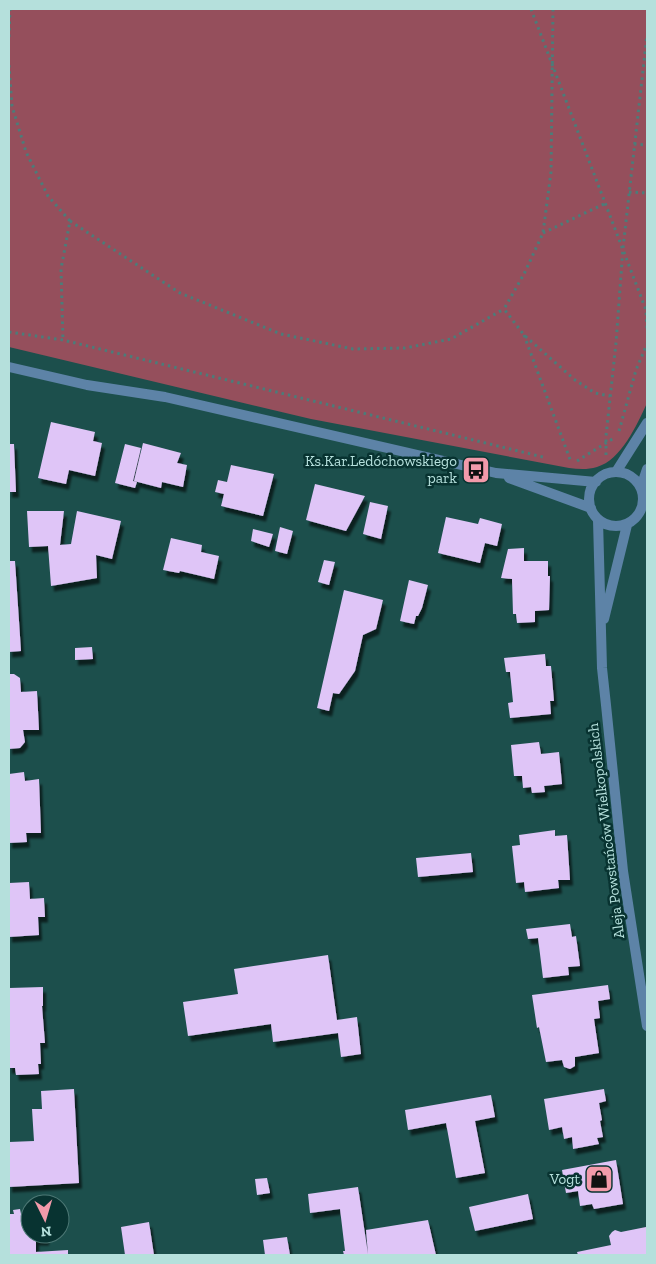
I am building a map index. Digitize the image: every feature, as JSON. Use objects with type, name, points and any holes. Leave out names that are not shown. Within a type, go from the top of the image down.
[{"type":"street","points":[[9,368],[87,385],[165,397],[496,473],[591,508]]},
{"type":"street","points":[[616,472],[647,423]]},
{"type":"street","points":[[644,492],[630,476],[616,472],[601,477],[596,482],[590,495],[591,508],[598,520],[612,526],[627,525],[642,517],[647,469]]},
{"type":"street","points":[[496,473],[596,482]]},
{"type":"street","name":"Aleja Powstańców Wielkopolskich","points":[[598,520],[602,668],[623,871],[647,1026]]},
{"type":"street","name":"Aleja Powstańców Wielkopolskich","points":[[601,632],[627,525]]},
{"type":"path","points":[[9,38],[10,9]]},
{"type":"path","points":[[532,9],[646,310],[647,331]]},
{"type":"path","points":[[9,64],[12,106],[26,152],[48,196],[70,221],[180,293],[281,334],[353,349],[405,348],[450,339],[504,309],[524,274],[543,233],[551,172],[553,9]]},
{"type":"path","points":[[605,444],[616,342],[623,248],[647,35]]},
{"type":"path","points":[[634,144],[647,145]]},
{"type":"path","points":[[629,192],[647,193]]},
{"type":"path","points":[[543,233],[606,203]]},
{"type":"path","points":[[63,340],[61,269],[70,221]]},
{"type":"path","points":[[504,309],[524,335],[575,380],[595,393],[610,396]]},
{"type":"path","points":[[9,332],[63,340],[548,458]]},
{"type":"path","points":[[524,335],[572,464]]},
{"type":"path","points":[[565,463],[572,464],[617,436],[636,370],[647,344]]},
{"type":"shaded area","points":[[9,9],[647,9],[647,403],[627,441],[614,457],[606,463],[590,469],[569,468],[311,419],[9,347]]},
{"type":"building","points":[[51,422],[95,432],[93,441],[102,443],[95,476],[69,470],[66,484],[38,478]]},
{"type":"building","points":[[143,443],[181,453],[177,463],[187,465],[183,487],[162,482],[161,488],[134,481]]},
{"type":"building","points":[[9,444],[14,444],[16,492],[9,492]]},
{"type":"building","points":[[125,444],[141,448],[133,481],[137,482],[135,488],[115,483]]},
{"type":"building","points":[[231,465],[274,474],[263,516],[221,506],[224,494],[215,492],[218,480],[227,482]]},
{"type":"building","points":[[315,484],[365,496],[346,531],[306,520]]},
{"type":"building","points":[[370,502],[388,506],[381,539],[363,534]]},
{"type":"building","points":[[27,511],[64,511],[60,545],[71,544],[77,511],[121,521],[112,559],[96,555],[97,578],[51,586],[48,546],[29,547]]},
{"type":"building","points":[[446,517],[478,524],[480,518],[502,524],[497,546],[485,543],[480,563],[438,553]]},
{"type":"building","points":[[280,527],[293,531],[287,554],[275,551]]},
{"type":"building","points":[[253,529],[273,534],[269,547],[251,541]]},
{"type":"building","points":[[171,538],[202,545],[201,552],[219,556],[214,579],[180,571],[179,573],[163,570]]},
{"type":"building","points":[[524,548],[524,561],[548,561],[548,576],[550,576],[549,610],[535,611],[535,622],[517,623],[516,614],[513,614],[512,579],[501,578],[508,549]]},
{"type":"building","points":[[324,560],[335,562],[329,585],[318,582]]},
{"type":"building","points":[[9,561],[15,561],[21,651],[9,652]]},
{"type":"building","points":[[409,580],[428,585],[422,608],[418,616],[416,616],[414,624],[400,621]]},
{"type":"building","points":[[344,590],[383,600],[376,629],[363,635],[355,671],[339,694],[333,693],[329,711],[317,708]]},
{"type":"building","points":[[92,647],[93,659],[75,660],[75,648]]},
{"type":"building","points":[[545,654],[546,666],[551,666],[554,701],[550,701],[551,714],[510,718],[508,703],[513,702],[510,672],[506,672],[504,658]]},
{"type":"building","points":[[9,674],[14,674],[20,678],[21,692],[37,691],[39,730],[23,730],[25,742],[20,748],[9,749]]},
{"type":"building","points":[[539,742],[541,754],[559,752],[562,784],[544,786],[545,792],[532,793],[531,787],[523,788],[522,776],[514,776],[511,745]]},
{"type":"building","points":[[24,772],[25,781],[39,779],[41,833],[26,833],[27,842],[9,843],[9,774]]},
{"type":"building","points":[[555,830],[555,836],[567,835],[570,880],[558,880],[559,888],[525,892],[524,882],[516,883],[512,846],[520,845],[519,835]]},
{"type":"building","points":[[471,853],[473,872],[418,877],[416,858]]},
{"type":"building","points":[[29,882],[30,899],[44,898],[45,917],[38,917],[39,935],[9,937],[9,883]]},
{"type":"building","points":[[570,924],[572,937],[576,936],[580,966],[568,967],[569,975],[543,978],[538,938],[528,939],[526,929]]},
{"type":"building","points":[[328,955],[337,1020],[357,1017],[361,1054],[341,1057],[338,1033],[273,1042],[271,1024],[188,1036],[183,1002],[238,994],[234,969]]},
{"type":"building","points":[[608,985],[610,999],[598,1001],[600,1018],[594,1019],[599,1053],[575,1057],[575,1066],[570,1069],[564,1067],[562,1060],[546,1062],[539,1027],[537,1028],[532,995]]},
{"type":"building","points":[[43,987],[42,1006],[45,1043],[40,1043],[41,1064],[38,1064],[39,1074],[16,1075],[15,1068],[9,1068],[9,988]]},
{"type":"building","points":[[74,1089],[79,1183],[9,1187],[9,1142],[34,1141],[32,1109],[42,1109],[41,1091]]},
{"type":"building","points":[[604,1089],[606,1101],[599,1103],[603,1137],[597,1138],[599,1144],[573,1149],[572,1137],[564,1139],[562,1127],[549,1130],[544,1099]]},
{"type":"building","points":[[491,1095],[495,1117],[475,1121],[485,1173],[456,1178],[446,1123],[408,1130],[405,1110]]},
{"type":"building","points":[[616,1160],[623,1204],[594,1209],[592,1204],[580,1206],[578,1191],[566,1193],[562,1170]]},
{"type":"building","points":[[267,1178],[270,1193],[257,1195],[255,1179]]},
{"type":"building","points":[[358,1187],[368,1254],[366,1230],[428,1220],[436,1255],[344,1255],[340,1209],[310,1213],[308,1194]]},
{"type":"building","points":[[528,1194],[533,1219],[475,1231],[469,1207]]},
{"type":"building","points":[[20,1209],[20,1244],[36,1244],[36,1252],[68,1250],[68,1255],[9,1255],[9,1214],[14,1214],[13,1210]]},
{"type":"building","points":[[149,1222],[154,1255],[125,1255],[121,1227]]},
{"type":"building","points":[[646,1227],[647,1255],[578,1255],[577,1252],[611,1245],[609,1236],[615,1230],[621,1232]]},
{"type":"building","points":[[287,1237],[290,1255],[265,1255],[263,1240]]},
{"type":"place","name":"Ks.Kar.Ledóchowskiego park","points":[[476,470]]},
{"type":"place","name":"Vogt","points":[[599,1179]]}]
